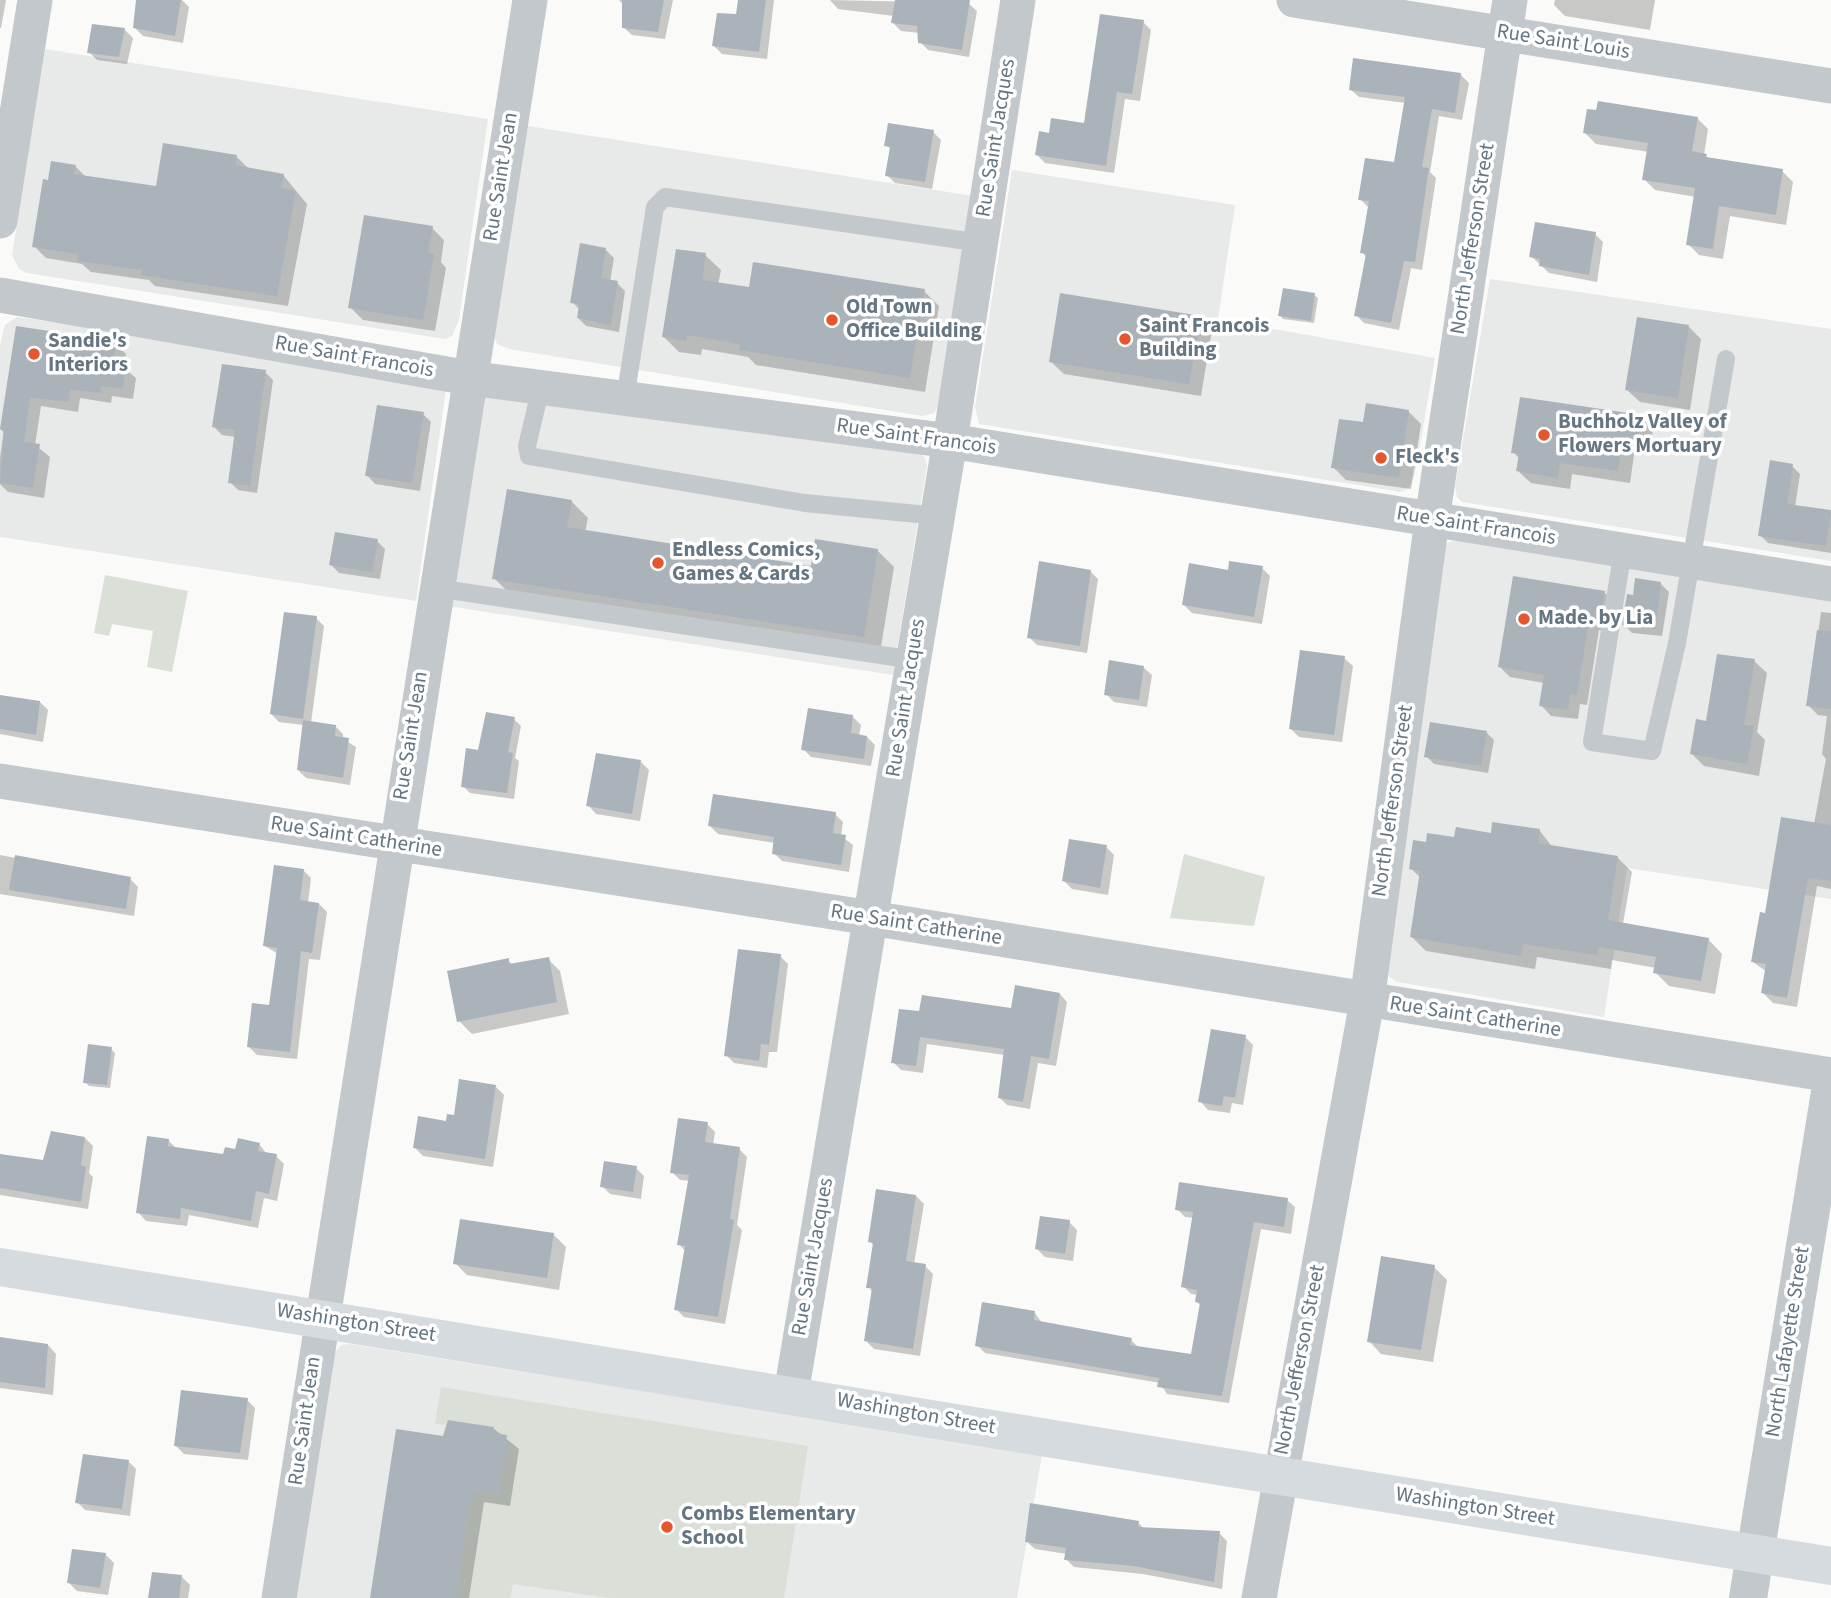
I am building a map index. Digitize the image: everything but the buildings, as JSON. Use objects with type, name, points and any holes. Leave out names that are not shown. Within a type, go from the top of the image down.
[{"type":"main road","name":"Washington Street","points":[[0,1266],[1831,1566]]},
{"type":"street","points":[[0,221],[35,0]]},
{"type":"street","name":"Rue Saint Jean","points":[[279,1598],[395,845],[530,0]]},
{"type":"street","name":"Rue Saint Jacques","points":[[791,1394],[938,516],[1018,0]]},
{"type":"street","name":"Rue Saint Louis","points":[[1294,0],[1507,17],[1831,86]]},
{"type":"street","name":"North Jefferson Street","points":[[1259,1598],[1367,1001],[1432,520],[1507,17]]},
{"type":"street","name":"Rue Saint Francois","points":[[0,295],[469,378],[950,441],[1831,584]]},
{"type":"street","name":"Rue Saint Catherine","points":[[0,781],[871,918],[1831,1075]]},
{"type":"street","name":"North Lafayette Street","points":[[1748,1598],[1831,1086]]},
{"type":"lane","points":[[625,399],[655,206],[665,197],[981,243]]},
{"type":"lane","points":[[1623,550],[1592,742],[1652,751],[1677,643],[1727,359]]},
{"type":"lane","points":[[541,387],[527,446],[529,456],[805,503],[938,516]]},
{"type":"lane","points":[[436,589],[914,660]]},
{"type":"shaded area","points":[[45,49],[488,119],[459,320],[452,336],[445,339],[27,273],[19,269],[12,255]]},
{"type":"shaded area","points":[[522,125],[973,196],[938,406],[934,413],[922,416],[509,349],[497,344],[494,335]]},
{"type":"shaded area","points":[[1012,170],[1235,205],[1218,319],[1435,358],[1415,474],[1409,488],[1401,492],[979,424],[975,407]]},
{"type":"shaded area","points":[[1490,279],[1831,329],[1831,561],[1462,502],[1457,497],[1455,487]]},
{"type":"shaded area","points":[[17,317],[432,375],[446,389],[416,601],[0,537],[0,345],[5,325]]},
{"type":"shaded area","points":[[481,396],[918,452],[927,465],[893,675],[448,606]]},
{"type":"shaded area","points":[[1454,540],[1831,600],[1831,899],[1627,868],[1604,1017],[1397,982],[1390,977],[1386,973],[1444,545]]},
{"type":"shaded area","points":[[105,575],[188,591],[172,672],[147,667],[153,631],[112,624],[109,636],[94,633]]},
{"type":"shaded area","points":[[1184,854],[1265,877],[1254,926],[1170,918]]},
{"type":"shaded area","name":"Combs Elementary School","points":[[350,1344],[1042,1455],[1017,1598],[295,1598],[332,1356],[341,1345]]},
{"type":"shaded area","points":[[441,1387],[808,1446],[784,1598],[609,1598],[513,1584],[510,1598],[455,1598],[472,1491],[498,1495],[507,1436],[493,1433],[494,1427],[449,1420],[447,1425],[435,1424]]},
{"type":"place","name":"Old Town Office Building","points":[[832,320]]},
{"type":"place","name":"Saint Francois Building","points":[[1125,339]]},
{"type":"place","name":"Sandie's Interiors","points":[[34,354]]},
{"type":"place","name":"Buchholz Valley of Flowers Mortuary","points":[[1544,435]]},
{"type":"place","name":"Fleck's","points":[[1381,458]]},
{"type":"place","name":"Endless Comics, Games & Cards","points":[[658,563]]},
{"type":"place","name":"Made. by Lia","points":[[1524,619]]},
{"type":"place","name":"Combs Elementary School","points":[[667,1527]]}]
